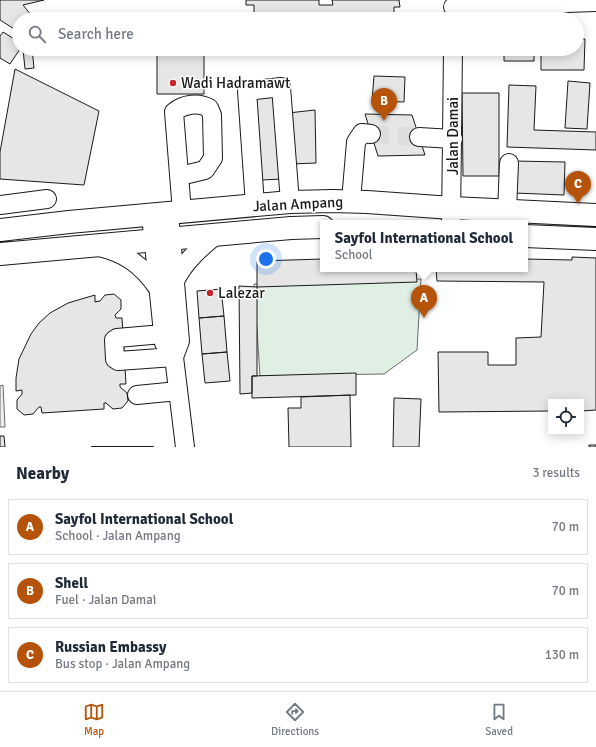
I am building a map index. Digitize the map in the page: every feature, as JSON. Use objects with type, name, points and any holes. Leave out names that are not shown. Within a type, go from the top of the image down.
[{"type":"main road","name":"Jalan Ampang","points":[[0,230],[290,202],[351,201],[452,215],[507,211],[596,215]]},
{"type":"main road","name":"Jalan Ampang","points":[[0,254],[291,228],[320,227]]},
{"type":"main road","points":[[528,236],[596,240]]},
{"type":"street","points":[[453,9],[596,2]]},
{"type":"street","name":"Jalan Damai","points":[[452,215],[453,56]]},
{"type":"street","points":[[256,205],[247,91],[281,87],[290,202]]},
{"type":"street","points":[[351,201],[356,142],[362,134],[371,134]]},
{"type":"street","points":[[419,137],[453,139]]},
{"type":"street","points":[[507,211],[509,163]]},
{"type":"street","points":[[157,287],[162,240],[167,213],[180,176]]},
{"type":"street","points":[[0,205],[47,199]]},
{"type":"street","points":[[175,281],[183,266],[200,248],[216,235]]},
{"type":"street","points":[[162,240],[175,281],[171,334],[164,343],[174,357],[185,447]]},
{"type":"street","points":[[95,246],[114,250],[123,254],[147,273],[157,287],[171,334]]},
{"type":"street","points":[[171,334],[117,338],[114,340],[115,359],[118,361],[174,357]]},
{"type":"street","points":[[138,395],[178,391]]},
{"type":"green space","points":[[421,279],[417,350],[384,374],[260,376],[254,284]]},
{"type":"shaded area","points":[[3,385],[5,427],[0,427],[0,386]]},
{"type":"building","points":[[0,0],[44,0],[23,5],[29,12],[12,12],[12,28],[0,20]]},
{"type":"building","points":[[246,0],[319,0],[319,5],[333,5],[332,0],[399,0],[400,7],[394,7],[394,12],[254,12],[254,5],[246,5]]},
{"type":"building","points":[[3,32],[12,38],[12,56],[15,56],[10,64],[0,58],[0,36]]},
{"type":"building","points":[[585,39],[584,70],[541,70],[541,56],[584,56]]},
{"type":"building","points":[[24,56],[33,56],[34,68],[25,69]]},
{"type":"building","points":[[157,56],[204,56],[204,94],[157,94]]},
{"type":"building","points":[[504,56],[534,56],[534,61],[504,61]]},
{"type":"building","points":[[15,69],[99,111],[84,185],[0,179],[0,152]]},
{"type":"building","points":[[374,76],[405,77],[404,102],[372,101]]},
{"type":"building","points":[[568,81],[590,83],[587,129],[565,128]]},
{"type":"building","points":[[509,85],[536,86],[534,130],[596,132],[596,150],[507,147]]},
{"type":"building","points":[[275,90],[283,179],[261,180],[254,92]]},
{"type":"building","points":[[462,93],[499,93],[499,176],[463,176]]},
{"type":"building","points":[[315,110],[316,163],[290,164],[288,113]]},
{"type":"building","points":[[365,114],[412,115],[425,155],[378,156]]},
{"type":"building","points":[[514,161],[565,162],[564,195],[514,193]]},
{"type":"building","points":[[572,257],[596,258],[596,410],[584,411],[584,399],[548,399],[548,411],[439,412],[438,352],[488,352],[488,365],[516,365],[516,338],[541,337],[544,282],[437,281],[436,272],[528,272],[528,259],[572,260]]},
{"type":"building","points":[[320,259],[320,272],[416,272],[417,282],[257,287],[257,261]]},
{"type":"building","points":[[239,286],[257,287],[257,376],[252,376],[252,393],[240,394]]},
{"type":"building","points":[[221,289],[224,316],[199,318],[197,291]]},
{"type":"building","points":[[114,294],[121,300],[121,309],[115,315],[116,318],[122,318],[126,384],[120,384],[120,387],[127,393],[128,401],[122,408],[113,409],[104,403],[104,409],[42,413],[41,407],[39,407],[33,414],[24,415],[17,409],[17,400],[22,394],[22,390],[16,391],[16,378],[19,359],[31,334],[39,323],[50,313],[68,303],[95,295],[95,302],[100,301],[105,295]]},
{"type":"building","points":[[224,316],[227,352],[202,354],[199,318]]},
{"type":"building","points":[[227,352],[230,381],[205,383],[202,354]]},
{"type":"building","points":[[356,373],[356,395],[252,398],[252,376]]},
{"type":"building","points":[[350,395],[351,447],[289,447],[288,408],[301,408],[301,397]]},
{"type":"building","points":[[394,398],[421,399],[419,447],[393,447]]},
{"type":"building","points":[[0,436],[4,436],[5,447],[0,447]]},
{"type":"building","points":[[589,445],[596,445],[596,447],[589,447]]},
{"type":"tunnel","points":[[371,134],[419,137]]},
{"type":"wall","points":[[92,447],[153,447]]},
{"type":"place","name":"Wadi Hadramawt","points":[[173,83]]},
{"type":"place","name":"Shell","points":[[384,121]]},
{"type":"place","name":"Russian Embassy","points":[[578,204]]},
{"type":"place","name":"Lalezar","points":[[210,293]]},
{"type":"place","name":"Sayfol International School","points":[[424,318]]}]
